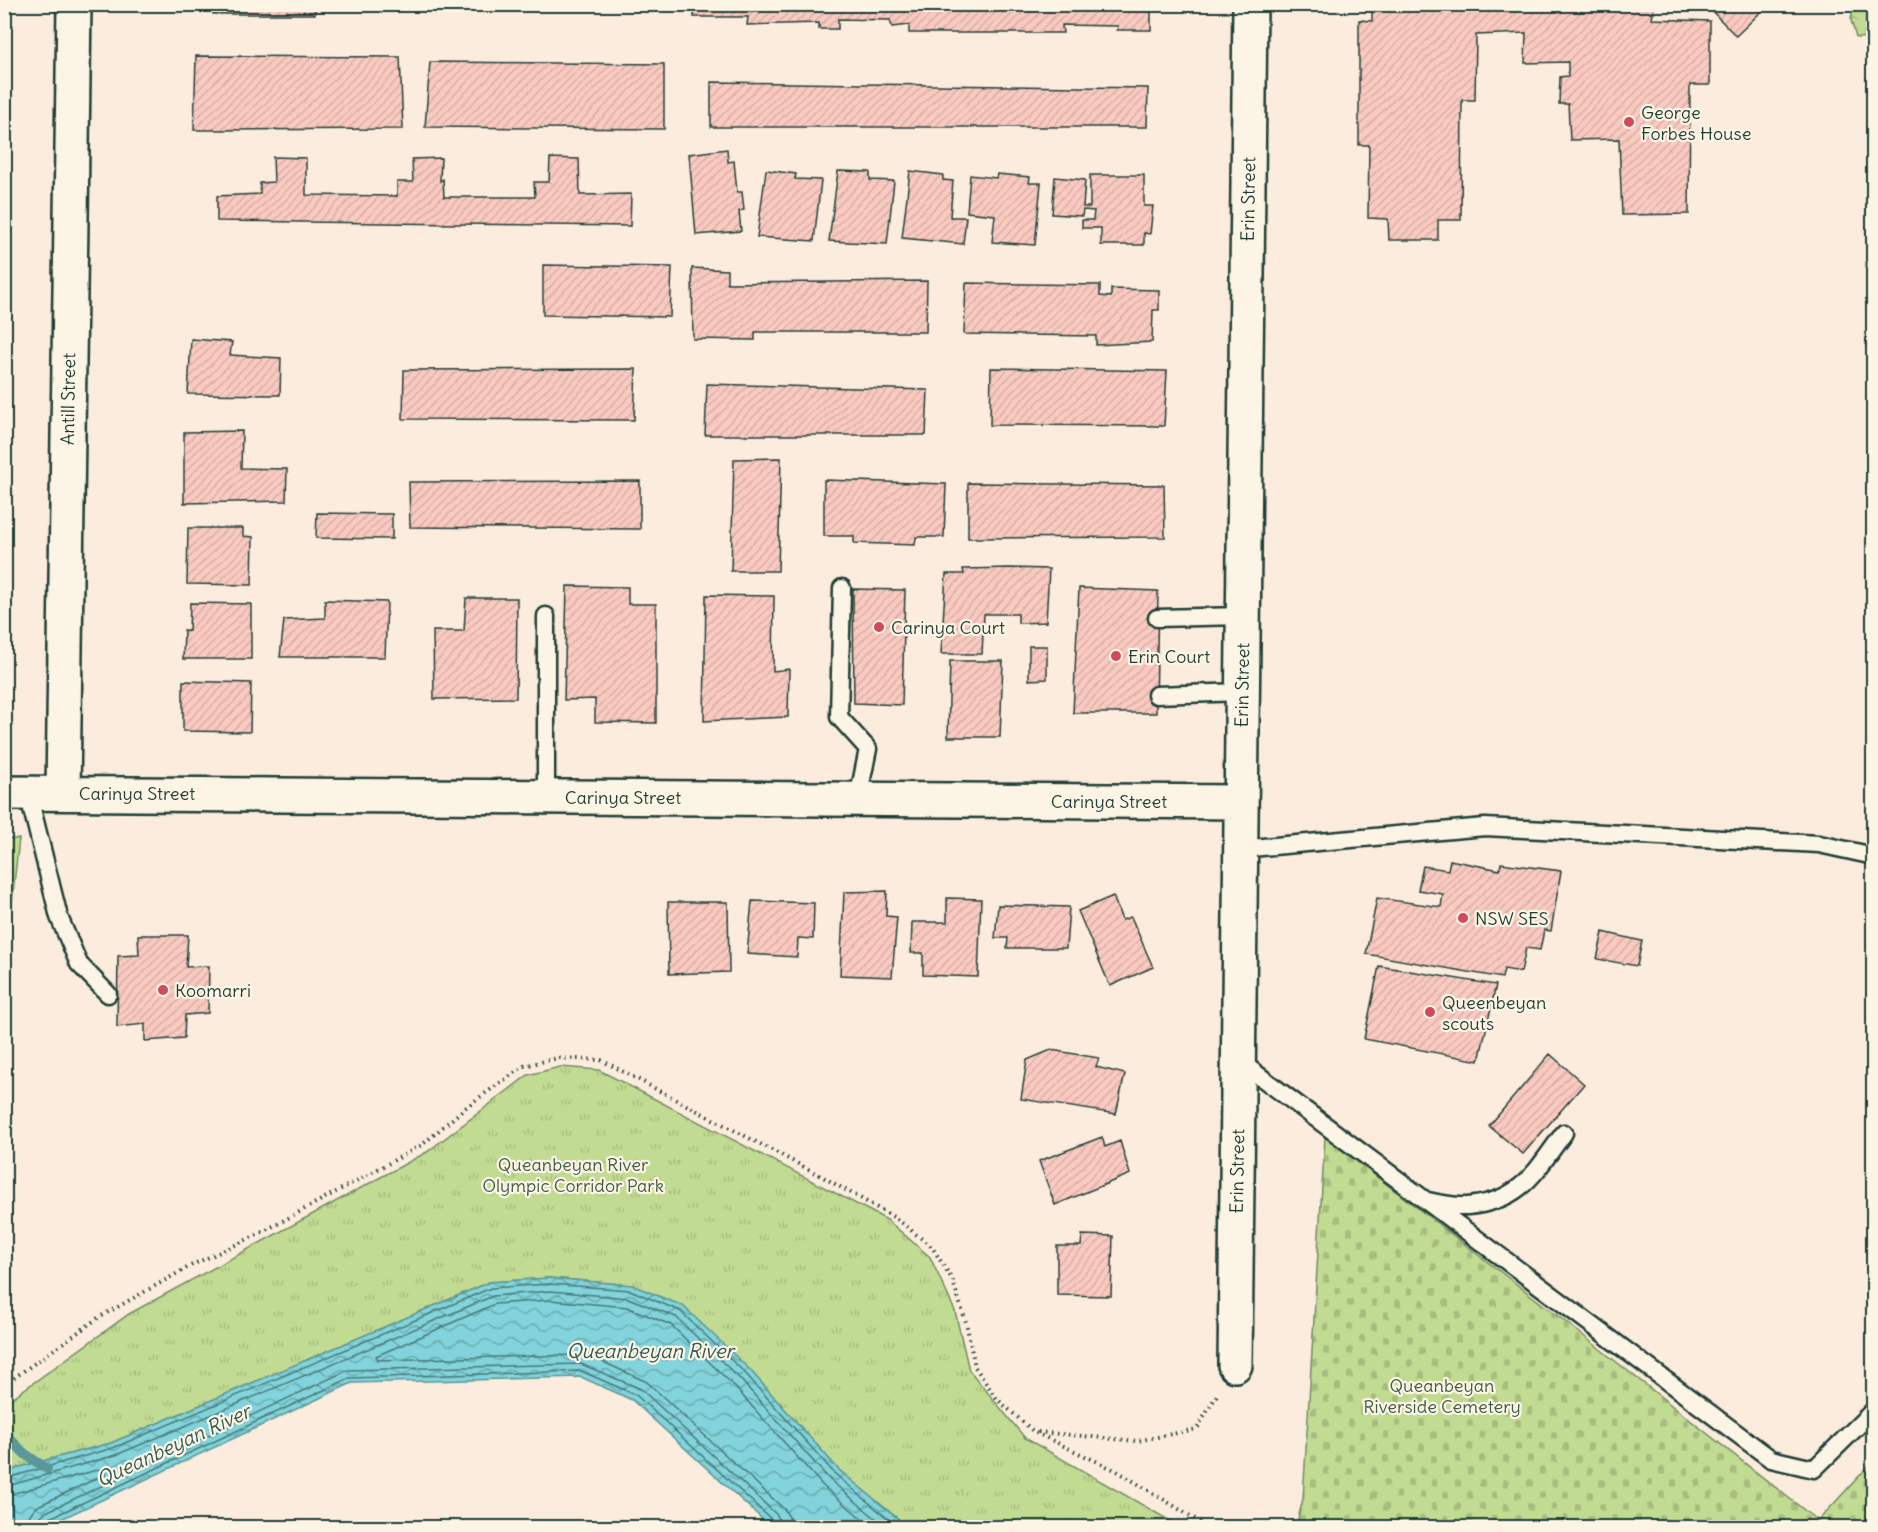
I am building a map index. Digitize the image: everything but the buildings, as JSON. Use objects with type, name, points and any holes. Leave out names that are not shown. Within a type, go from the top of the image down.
[{"type":"street","name":"Antill Street","points":[[63,793],[74,4]]},
{"type":"street","name":"Erin Street","points":[[1235,1365],[1250,4]]},
{"type":"street","name":"Carinya Street","points":[[16,793],[1241,802]]},
{"type":"lane","points":[[842,588],[839,717],[868,749],[858,799]]},
{"type":"lane","points":[[546,616],[546,797]]},
{"type":"lane","points":[[1157,618],[1243,616]]},
{"type":"lane","points":[[1156,694],[1242,692]]},
{"type":"lane","points":[[16,793],[59,917],[79,964],[108,994]]},
{"type":"lane","points":[[1240,849],[1485,827],[1820,844],[1874,856]]},
{"type":"lane","points":[[1238,1060],[1771,1459],[1814,1470],[1874,1410]]},
{"type":"lane","points":[[1426,1201],[1467,1206],[1503,1199],[1526,1184],[1564,1133]]},
{"type":"path","points":[[4,1385],[107,1313],[194,1264],[257,1235],[422,1145],[466,1107],[524,1066],[558,1058],[601,1060],[821,1176],[897,1219],[932,1247],[952,1279],[966,1322],[975,1367],[998,1399],[1034,1432],[1117,1472],[1210,1527]]},
{"type":"path","points":[[1034,1432],[1137,1442],[1197,1429],[1235,1365]]},
{"type":"green space","points":[[1866,4],[1873,5],[1873,37],[1856,38],[1851,20],[1853,9]]},
{"type":"green space","points":[[5,839],[19,839],[5,966]]},
{"type":"green space","name":"Queanbeyan River Olympic Corridor Park","points":[[560,1067],[599,1070],[887,1220],[930,1257],[955,1311],[969,1370],[1025,1438],[1181,1527],[908,1527],[839,1470],[749,1369],[632,1285],[549,1278],[490,1282],[111,1443],[20,1467],[5,1474],[4,1404],[129,1314],[427,1152],[528,1075]]},
{"type":"green space","name":"Queanbeyan Riverside Cemetery","points":[[1325,1137],[1571,1326],[1818,1521],[1873,1461],[1873,1527],[1296,1527],[1303,1499]]},
{"type":"water","name":"Queanbeyan River","points":[[549,1278],[632,1285],[683,1306],[749,1369],[839,1470],[908,1527],[771,1527],[632,1400],[581,1377],[352,1383],[44,1527],[5,1527],[5,1474],[20,1467],[111,1443],[490,1282]]},
{"type":"waterway","points":[[4,1433],[25,1454],[47,1469]]},
{"type":"place","name":"George Forbes House","points":[[1629,122]]},
{"type":"place","name":"Carinya Court","points":[[879,627]]},
{"type":"place","name":"Erin Court","points":[[1116,656]]},
{"type":"place","name":"NSW SES","points":[[1463,918]]},
{"type":"place","name":"Koomarri","points":[[163,990]]},
{"type":"place","name":"Queenbeyan scouts","points":[[1430,1012]]}]
